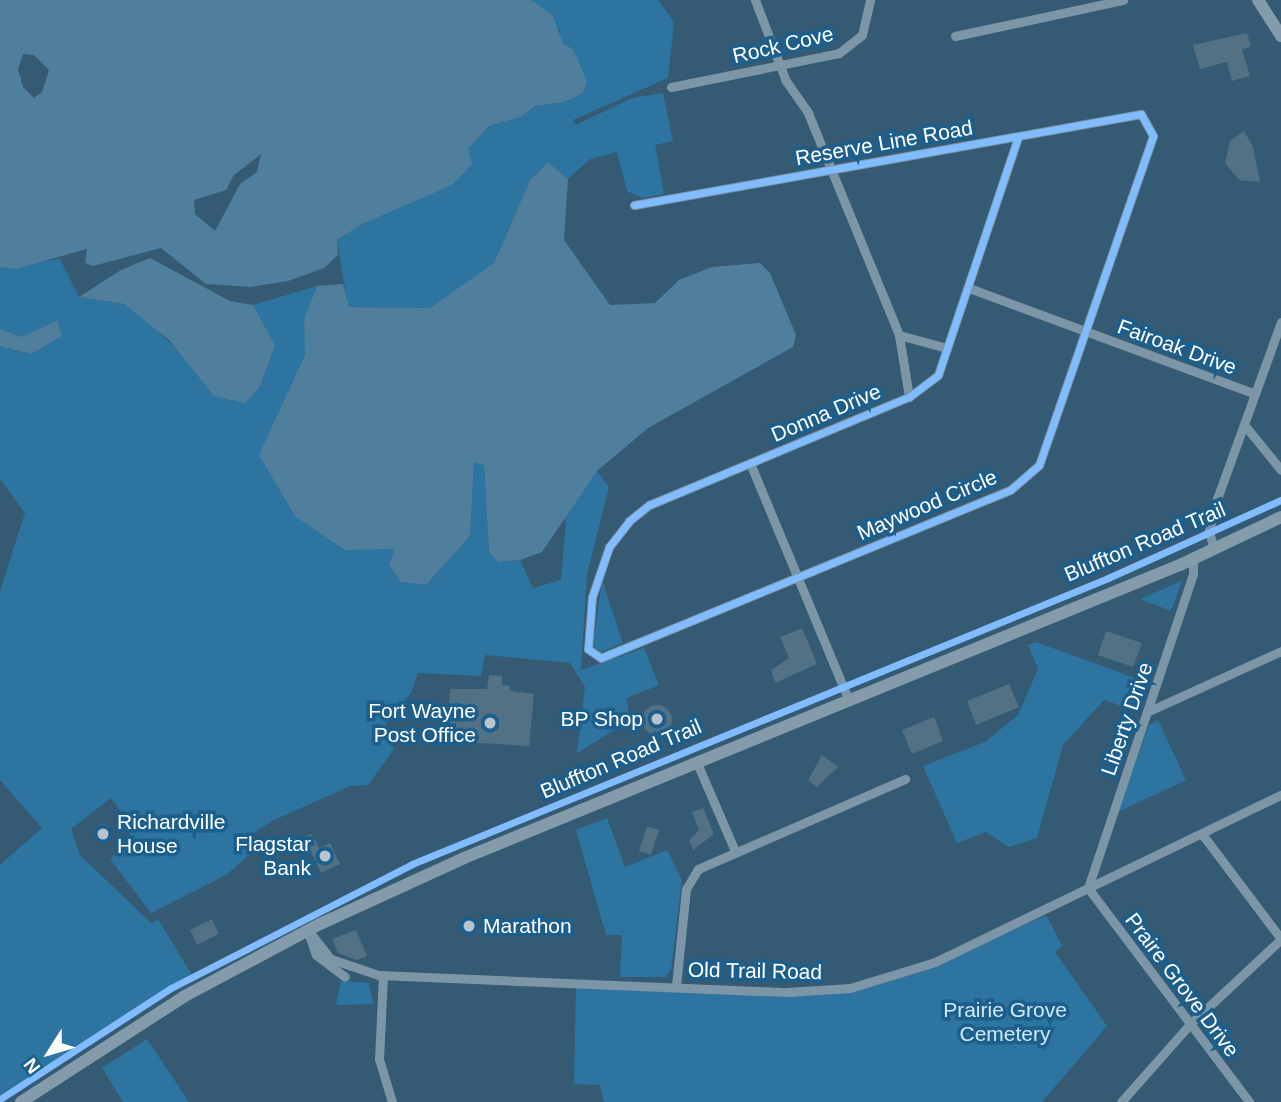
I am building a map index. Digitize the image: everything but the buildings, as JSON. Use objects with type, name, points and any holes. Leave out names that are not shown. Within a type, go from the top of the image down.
[{"type":"main road","points":[[1258,0],[1276,20],[1281,36]]},
{"type":"main road","points":[[21,1102],[183,997],[308,930],[464,858],[1193,559],[1281,517]]},
{"type":"street","points":[[755,0],[781,65],[808,113],[829,170],[900,335],[909,397]]},
{"type":"street","name":"Rock Cove","points":[[671,87],[849,48],[867,25],[870,0]]},
{"type":"street","points":[[955,36],[1123,0]]},
{"type":"street","name":"Reserve Line Road","points":[[634,205],[1141,114]]},
{"type":"street","name":"Maywood Circle","points":[[593,656],[601,658],[1010,490],[1039,465],[1153,136],[1141,114]]},
{"type":"street","name":"Donna Drive","points":[[593,656],[588,649],[592,597],[619,532],[649,505],[909,397],[938,375],[1018,137]]},
{"type":"street","name":"Fairoak Drive","points":[[969,288],[1255,394]]},
{"type":"street","points":[[1214,549],[1210,526],[1281,322]]},
{"type":"street","points":[[900,335],[947,348]]},
{"type":"street","points":[[1245,427],[1281,470]]},
{"type":"street","points":[[750,463],[849,701]]},
{"type":"street","name":"Liberty Drive","points":[[1088,888],[1193,575],[1193,559]]},
{"type":"street","points":[[1149,711],[1281,651]]},
{"type":"street","points":[[697,763],[734,849]]},
{"type":"street","points":[[676,986],[687,889],[698,869],[734,849],[905,779]]},
{"type":"street","name":"Old Trail Road","points":[[308,930],[331,959],[381,975],[819,991],[881,981],[935,962],[1281,795]]},
{"type":"street","points":[[1121,1102],[1190,1024],[1281,939],[1202,834]]},
{"type":"street","name":"Praire Grove Drive","points":[[1088,888],[1249,1102]]},
{"type":"street","points":[[308,930],[316,955],[345,977]]},
{"type":"street","points":[[381,975],[379,1059],[392,1102]]},
{"type":"green space","points":[[531,0],[658,0],[674,22],[668,78],[573,120],[576,125],[632,98],[663,93],[673,141],[655,145],[664,194],[642,198],[627,191],[617,152],[590,159],[568,179],[548,162],[530,180],[494,263],[430,308],[348,307],[337,240],[468,149],[489,126],[521,117],[535,106],[564,102],[559,29]]},
{"type":"green space","points":[[60,259],[79,297],[123,304],[148,321],[199,372],[214,396],[260,387],[275,345],[253,305],[317,286],[304,319],[306,355],[285,403],[345,550],[396,548],[389,565],[401,582],[426,585],[470,536],[474,462],[484,464],[489,552],[498,562],[520,560],[533,588],[561,580],[566,520],[562,517],[597,471],[609,487],[587,574],[581,670],[644,648],[659,685],[627,698],[629,721],[577,753],[585,687],[570,663],[485,655],[481,676],[418,673],[411,693],[386,722],[387,740],[394,749],[368,785],[350,786],[272,821],[248,841],[249,855],[226,875],[151,913],[110,859],[127,844],[131,826],[111,798],[71,829],[80,855],[151,923],[158,919],[192,975],[0,1095],[0,865],[42,828],[0,780],[0,591],[25,513],[0,479],[0,346],[31,354],[56,320],[22,338],[0,329],[0,267]]},
{"type":"green space","points":[[602,580],[623,643],[601,652],[593,646]]},
{"type":"green space","points":[[1182,581],[1171,611],[1140,599]]},
{"type":"green space","points":[[1036,642],[1146,682],[1136,711],[1104,700],[1063,745],[1037,838],[1009,847],[986,832],[957,843],[923,766],[985,742],[1018,715],[1038,669],[1028,645]]},
{"type":"green space","points":[[1158,720],[1186,780],[1118,812],[1149,725]]},
{"type":"green space","points":[[607,818],[625,867],[667,850],[682,880],[671,970],[665,977],[620,977],[622,935],[606,935],[576,830]]},
{"type":"green space","name":"Prairie Grove Cemetery","points":[[1046,915],[1062,946],[1055,952],[1107,1026],[1042,1102],[604,1102],[600,1085],[574,1084],[576,988],[777,996],[846,992],[923,971]]},
{"type":"green space","points":[[341,981],[369,983],[373,1004],[336,1005]]},
{"type":"green space","points":[[147,1039],[189,1102],[123,1102],[102,1068]]},
{"type":"shaded area","points":[[0,0],[531,0],[553,16],[563,44],[573,49],[587,81],[583,93],[564,102],[535,106],[521,117],[489,126],[468,149],[472,164],[452,185],[362,224],[337,240],[338,255],[324,268],[288,281],[251,287],[206,284],[161,248],[93,266],[85,263],[87,249],[15,269],[0,267]],"holes":[[[23,54],[34,55],[49,70],[42,92],[34,98],[23,87],[18,69]],[[261,154],[257,172],[240,184],[215,231],[195,214],[194,200],[226,190],[234,175]]]},
{"type":"shaded area","points":[[548,162],[568,179],[564,240],[610,305],[655,303],[679,280],[712,267],[760,263],[770,273],[796,335],[793,347],[648,428],[597,471],[542,552],[520,560],[498,562],[489,552],[484,465],[474,462],[470,536],[426,585],[401,582],[389,565],[395,549],[345,550],[295,516],[259,455],[305,355],[304,319],[317,286],[343,284],[349,307],[430,308],[494,263],[530,180]]},
{"type":"shaded area","points":[[150,258],[230,301],[253,305],[275,345],[260,387],[245,403],[214,396],[169,340],[124,304],[79,297],[121,270]]},
{"type":"shaded area","points":[[57,320],[62,336],[31,354],[0,346],[0,329],[22,337]]},
{"type":"cycle path","points":[[634,205],[1141,114],[1153,136],[1039,465],[1010,490],[601,658],[588,649],[592,597],[609,547],[629,521],[649,505],[909,397],[938,375],[1018,137]]},
{"type":"cycle path","name":"Bluffton Road Trail","points":[[0,1099],[171,988],[412,864],[1108,578],[1281,500]]},
{"type":"place","name":"BP Shop","points":[[657,719]]},
{"type":"place","name":"Fort Wayne Post Office","points":[[490,723]]},
{"type":"place","name":"Richardville House","points":[[103,834]]},
{"type":"place","name":"Flagstar Bank","points":[[325,856]]},
{"type":"place","name":"Marathon","points":[[469,926]]}]
